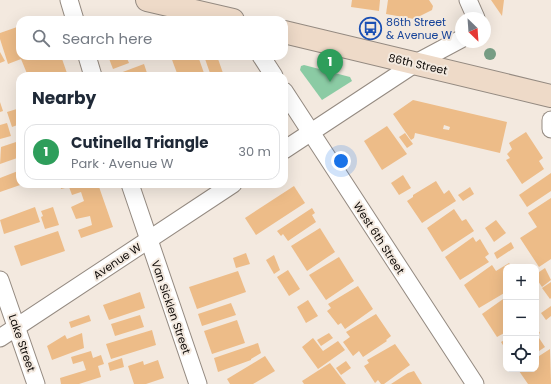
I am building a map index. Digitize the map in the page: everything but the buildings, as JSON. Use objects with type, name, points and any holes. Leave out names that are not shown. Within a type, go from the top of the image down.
[{"type":"main road","points":[[147,0],[216,16]]},
{"type":"main road","name":"86th Street","points":[[288,33],[551,96]]},
{"type":"street","points":[[69,0],[73,16]]},
{"type":"street","points":[[468,0],[473,12]]},
{"type":"street","points":[[288,147],[416,63],[455,42]]},
{"type":"street","points":[[88,60],[92,72]]},
{"type":"street","points":[[264,60],[271,72]]},
{"type":"street","name":"West 6th Street","points":[[288,97],[475,384]]},
{"type":"street","points":[[551,120],[551,130]]},
{"type":"street","name":"Van Sicklen Street","points":[[131,188],[198,384]]},
{"type":"street","name":"Avenue W","points":[[0,338],[227,188]]},
{"type":"street","name":"Lake Street","points":[[0,280],[36,384]]},
{"type":"green space","points":[[304,65],[350,77],[352,81],[322,100],[300,70],[301,66]]},
{"type":"place","name":"86th Street & Avenue W","points":[[371,28]]},
{"type":"place","name":"Cutinella Triangle","points":[[330,82]]}]
